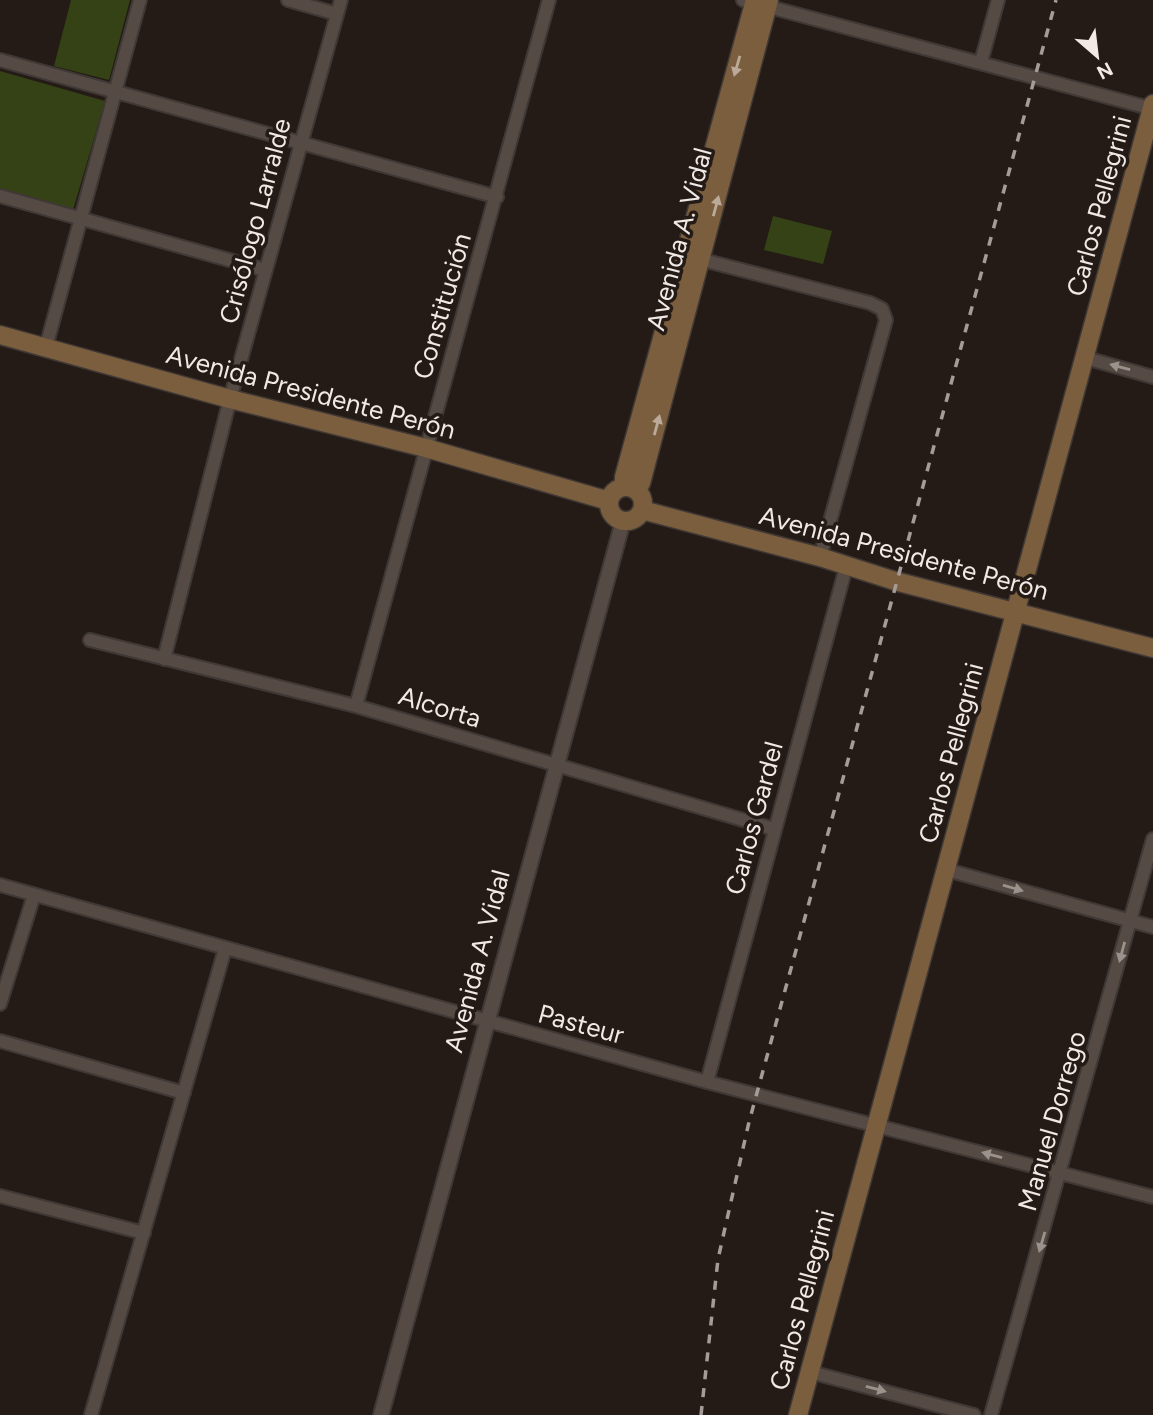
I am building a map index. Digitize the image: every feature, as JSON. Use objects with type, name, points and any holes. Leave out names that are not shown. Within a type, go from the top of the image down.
[{"type":"main road","name":"Avenida A. Vidal","points":[[630,488],[641,482],[693,257],[758,2]]},
{"type":"main road","name":"Carlos Pellegrini","points":[[798,1415],[1153,107]]},
{"type":"main road","name":"Avenida Presidente Perón","points":[[0,335],[230,399],[426,448],[609,501]]},
{"type":"main road","points":[[630,488],[643,501],[642,510],[634,519],[623,521],[612,514],[609,501],[614,491],[630,488]]},
{"type":"main road","name":"Avenida Presidente Perón","points":[[642,510],[1153,648]]},
{"type":"street","points":[[46,347],[140,0]]},
{"type":"street","points":[[288,0],[337,14]]},
{"type":"street","name":"Crisólogo Larralde","points":[[164,659],[230,399],[341,0]]},
{"type":"street","name":"Constitución","points":[[356,706],[549,0]]},
{"type":"street","points":[[981,62],[998,0]]},
{"type":"street","points":[[758,2],[1153,107]]},
{"type":"street","points":[[0,60],[497,197]]},
{"type":"street","points":[[0,196],[265,270]]},
{"type":"street","points":[[693,257],[870,303],[883,310],[886,320],[820,557]]},
{"type":"street","points":[[1086,358],[1153,376]]},
{"type":"street","name":"Avenida A. Vidal","points":[[381,1415],[623,521]]},
{"type":"street","name":"Carlos Gardel","points":[[707,1082],[846,567]]},
{"type":"street","name":"Alcorta","points":[[90,640],[356,706],[774,829]]},
{"type":"street","name":"Manuel Dorrego","points":[[991,1415],[1062,1174],[1153,839]]},
{"type":"street","points":[[947,870],[1153,927]]},
{"type":"street","name":"Pasteur","points":[[0,885],[707,1082],[1153,1197]]},
{"type":"street","points":[[0,1002],[34,895]]},
{"type":"street","points":[[91,1415],[225,949]]},
{"type":"street","points":[[0,1041],[184,1093]]},
{"type":"street","points":[[0,1196],[144,1233]]},
{"type":"street","points":[[810,1372],[974,1415]]},
{"type":"green space","points":[[71,0],[130,0],[109,80],[54,66]]},
{"type":"green space","points":[[0,71],[105,101],[73,210],[0,189]]},
{"type":"green space","points":[[773,216],[832,231],[823,264],[764,250]]},
{"type":"railway","points":[[701,1415],[718,1259],[749,1122],[1056,0]]}]
